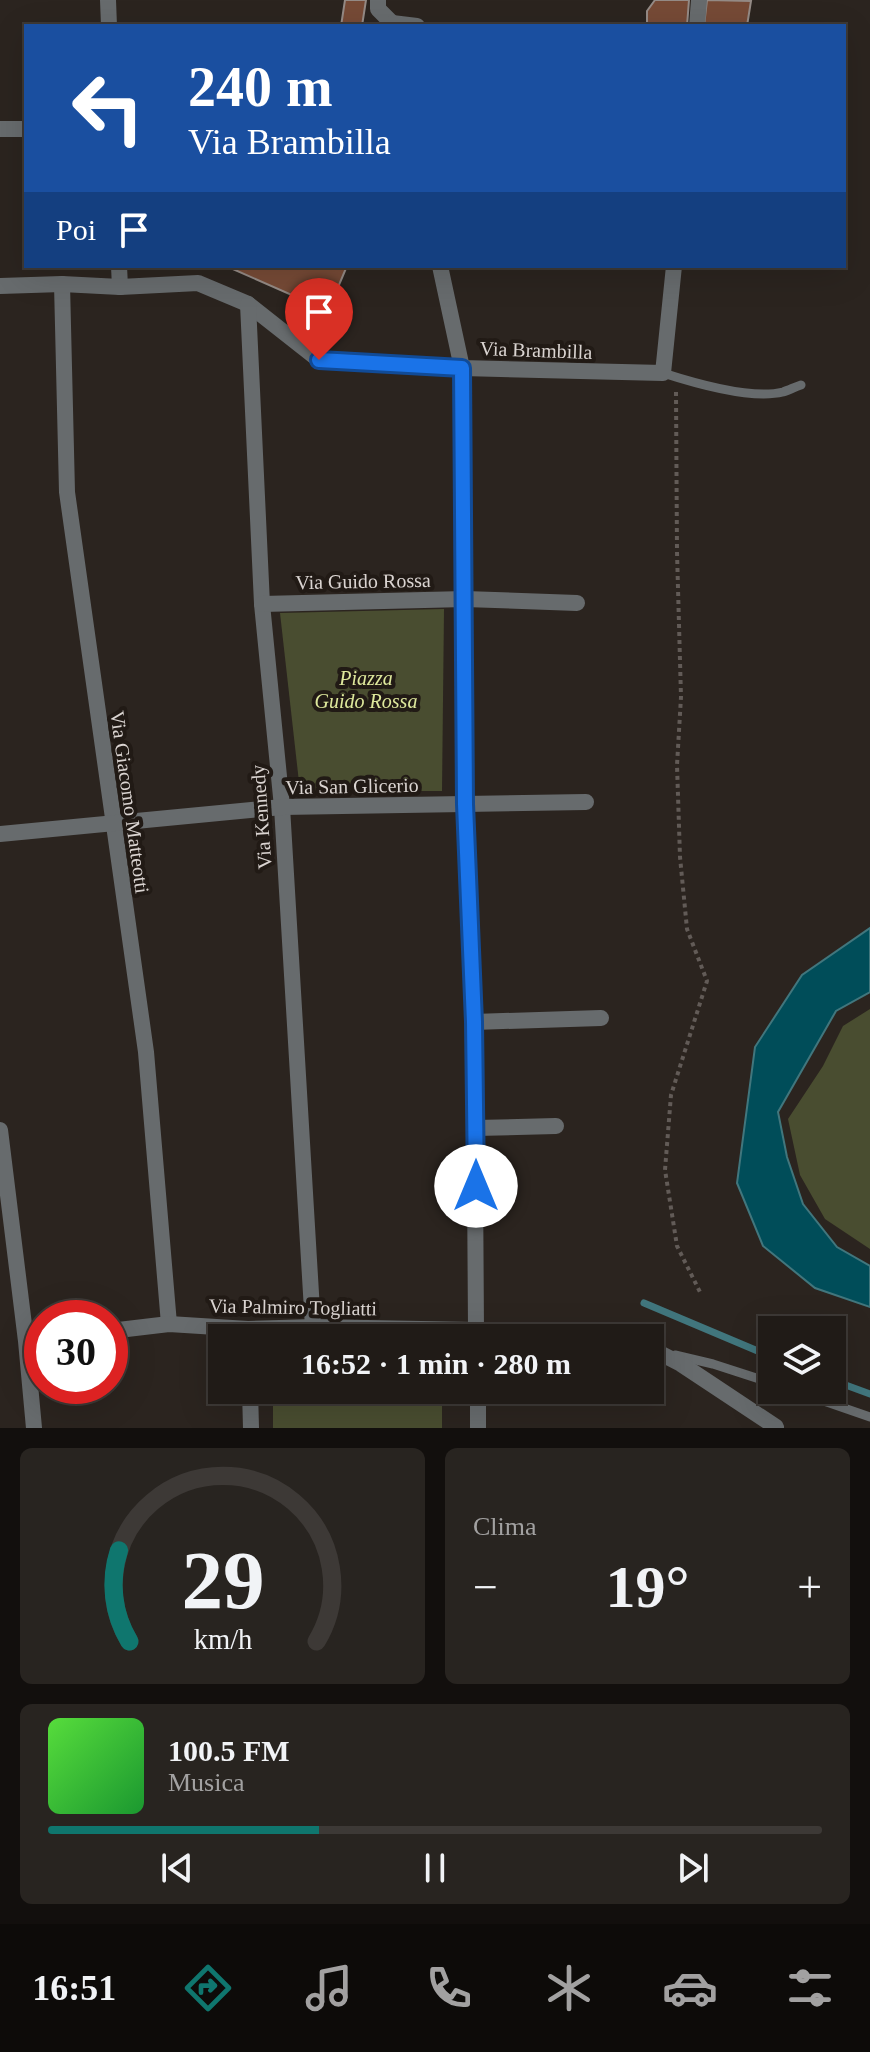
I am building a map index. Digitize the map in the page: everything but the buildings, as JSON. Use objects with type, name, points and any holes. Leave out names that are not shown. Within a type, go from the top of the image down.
[{"type":"street","points":[[108,0],[109,24]]},
{"type":"street","points":[[378,0],[378,9],[392,24]]},
{"type":"street","points":[[697,24],[699,0]]},
{"type":"street","points":[[0,129],[24,129]]},
{"type":"street","points":[[119,268],[120,287]]},
{"type":"street","points":[[440,268],[462,368],[465,804],[474,1022],[477,1324]]},
{"type":"street","points":[[670,375],[674,268]]},
{"type":"street","name":"Via Brambilla","points":[[0,286],[62,284],[120,287],[198,283],[248,304],[319,360],[670,375]]},
{"type":"street","name":"Via Giacomo Matteotti","points":[[62,284],[67,492],[146,1052],[169,1324]]},
{"type":"street","name":"Via Kennedy","points":[[248,304],[262,604],[282,807],[313,1324]]},
{"type":"street","name":"Via Guido Rossa","points":[[262,604],[465,599],[577,603]]},
{"type":"street","name":"Via San Glicerio","points":[[0,834],[282,807],[586,802]]},
{"type":"street","points":[[474,1022],[601,1018]]},
{"type":"street","points":[[476,1128],[556,1126]]},
{"type":"street","points":[[0,1130],[28,1300]]},
{"type":"street","name":"Via Palmiro Togliatti","points":[[128,1329],[169,1324],[208,1328]]},
{"type":"street","points":[[664,1355],[776,1427]]},
{"type":"street","points":[[34,1404],[34,1428]]},
{"type":"street","points":[[250,1404],[251,1428]]},
{"type":"street","points":[[478,1404],[478,1428]]},
{"type":"lane","points":[[670,375],[698,385],[765,393],[782,392],[801,385]]},
{"type":"lane","points":[[664,1351],[758,1378]]},
{"type":"lane","points":[[832,1404],[870,1417]]},
{"type":"path","points":[[670,375],[681,697],[677,765],[680,857],[687,929],[707,981],[671,1095],[665,1170],[677,1246],[701,1294]]},
{"type":"green space","name":"Piazza Guido Rossa","points":[[444,609],[442,791],[300,791],[280,613]]},
{"type":"green space","points":[[870,1009],[870,1249],[825,1219],[800,1175],[788,1119],[823,1066],[843,1026]]},
{"type":"green space","points":[[273,1404],[442,1404],[442,1428],[273,1428]]},
{"type":"water","points":[[870,928],[870,992],[836,1011],[778,1112],[787,1157],[803,1204],[837,1247],[870,1266],[870,1307],[815,1288],[763,1246],[737,1183],[755,1047],[802,975]]},
{"type":"waterway","points":[[644,1303],[758,1351]]},
{"type":"waterway","points":[[846,1385],[870,1394]]},
{"type":"route","points":[[319,360],[462,368],[465,804],[474,1022],[476,1186]]}]
